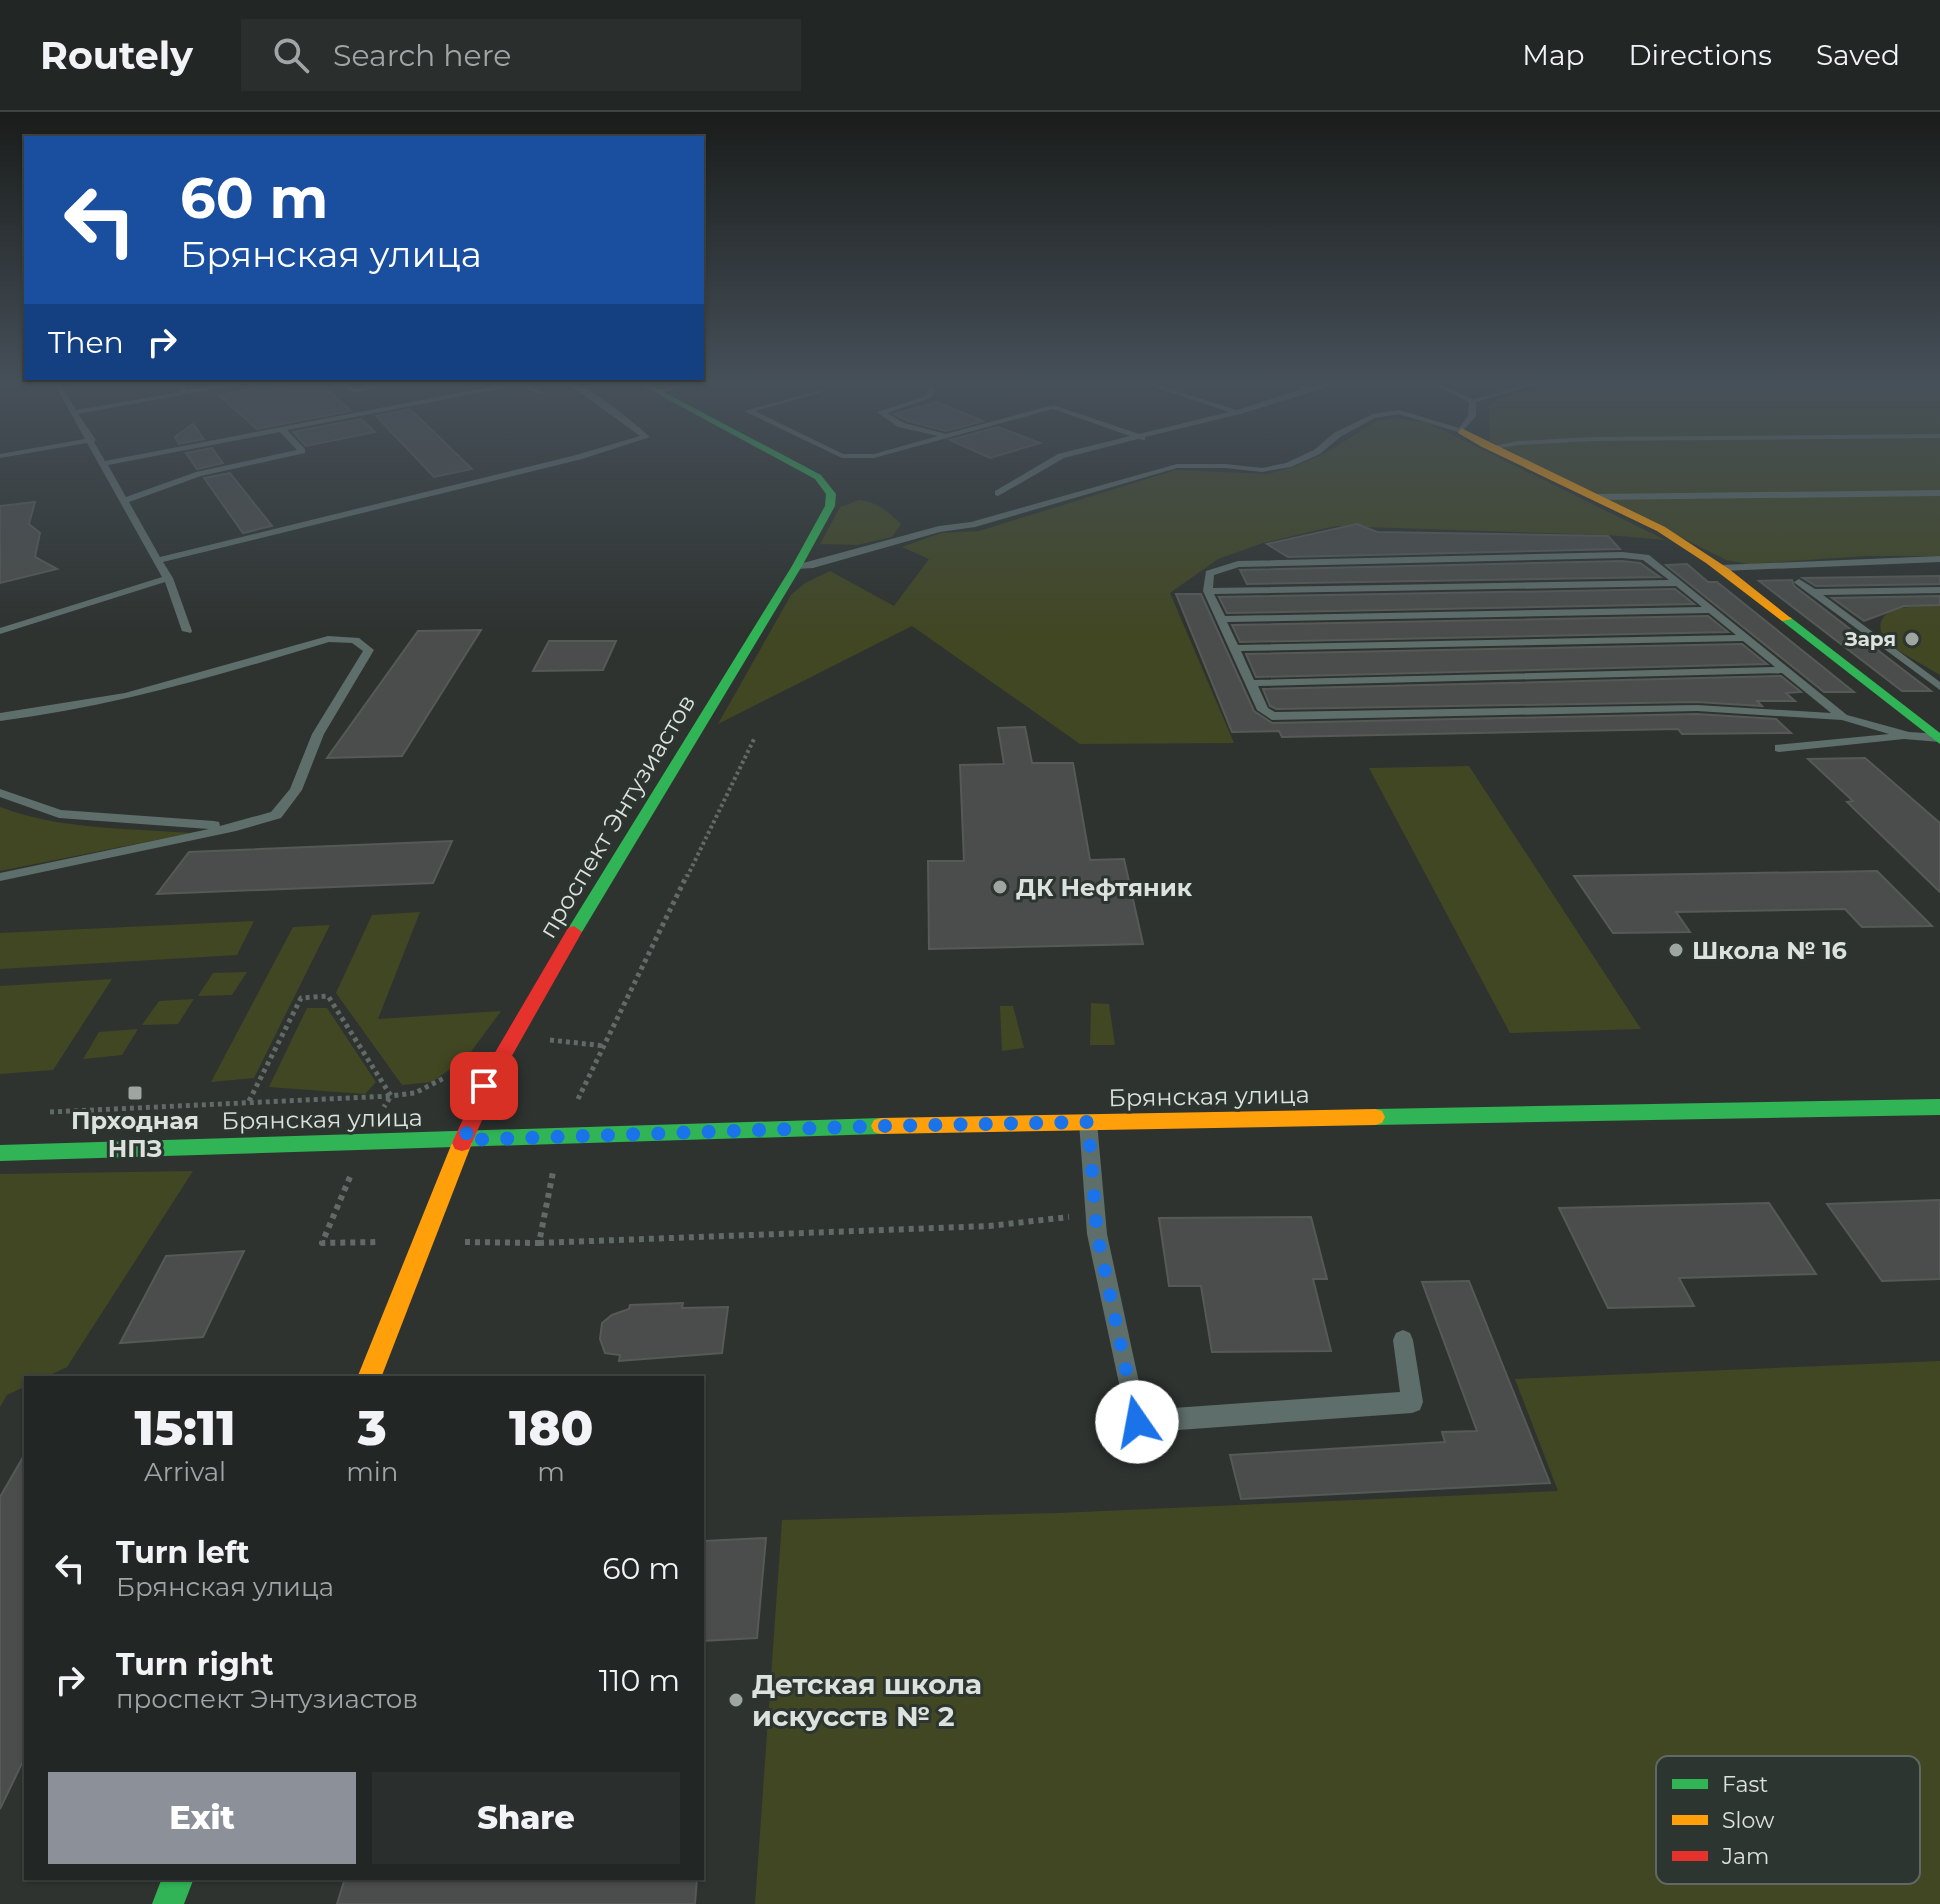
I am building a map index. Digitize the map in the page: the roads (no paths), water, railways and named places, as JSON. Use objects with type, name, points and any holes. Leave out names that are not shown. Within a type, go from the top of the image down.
[{"type":"street","name":"проспект Энтузиастов","points":[[370,1376],[484,1086],[510,1037],[797,566],[830,506],[831,494],[826,484],[791,465]]},
{"type":"street","points":[[1526,465],[1659,528],[1721,568],[1939,739]]},
{"type":"street","name":"Брянская улица","points":[[0,1153],[1088,1122],[1940,1107]]},
{"type":"street","points":[[168,1904],[177,1880]]},
{"type":"lane","points":[[106,465],[168,578],[187,631]]},
{"type":"lane","points":[[125,500],[199,474],[241,465]]},
{"type":"lane","points":[[158,560],[549,465]]},
{"type":"lane","points":[[998,493],[1046,465]]},
{"type":"lane","points":[[797,566],[810,566],[939,529],[972,525],[1177,466],[1262,470],[1289,465]]},
{"type":"lane","points":[[1597,497],[1940,493]]},
{"type":"lane","points":[[1843,717],[1646,557],[1622,555],[1238,564],[1209,573],[1208,591],[1263,710],[1272,716],[1697,708],[1843,717],[1908,736],[1939,739]]},
{"type":"lane","points":[[1721,568],[1940,559]]},
{"type":"lane","points":[[0,631],[168,578]]},
{"type":"lane","points":[[1799,582],[1940,687]]},
{"type":"lane","points":[[1208,591],[1677,583]]},
{"type":"lane","points":[[1814,592],[1940,590]]},
{"type":"lane","points":[[1221,619],[1710,610]]},
{"type":"lane","points":[[1235,648],[1744,638]]},
{"type":"lane","points":[[0,717],[43,714],[162,688],[328,639],[355,640],[369,650],[318,734],[296,790],[276,815],[236,827],[0,877]]},
{"type":"lane","points":[[1250,683],[1784,670]]},
{"type":"lane","points":[[1779,748],[1908,736]]},
{"type":"lane","points":[[0,793],[59,814],[236,827]]},
{"type":"lane","points":[[1088,1122],[1096,1214],[1137,1422],[1412,1402],[1403,1340]]},
{"type":"place","name":"Заря","points":[[1912,639]]},
{"type":"place","name":"ДК Нефтяник","points":[[1000,887]]},
{"type":"place","name":"Школа № 16","points":[[1676,950]]},
{"type":"place","name":"Прходная НПЗ","points":[[135,1093]]},
{"type":"place","name":"Детская школа искусств № 2","points":[[736,1700]]}]
